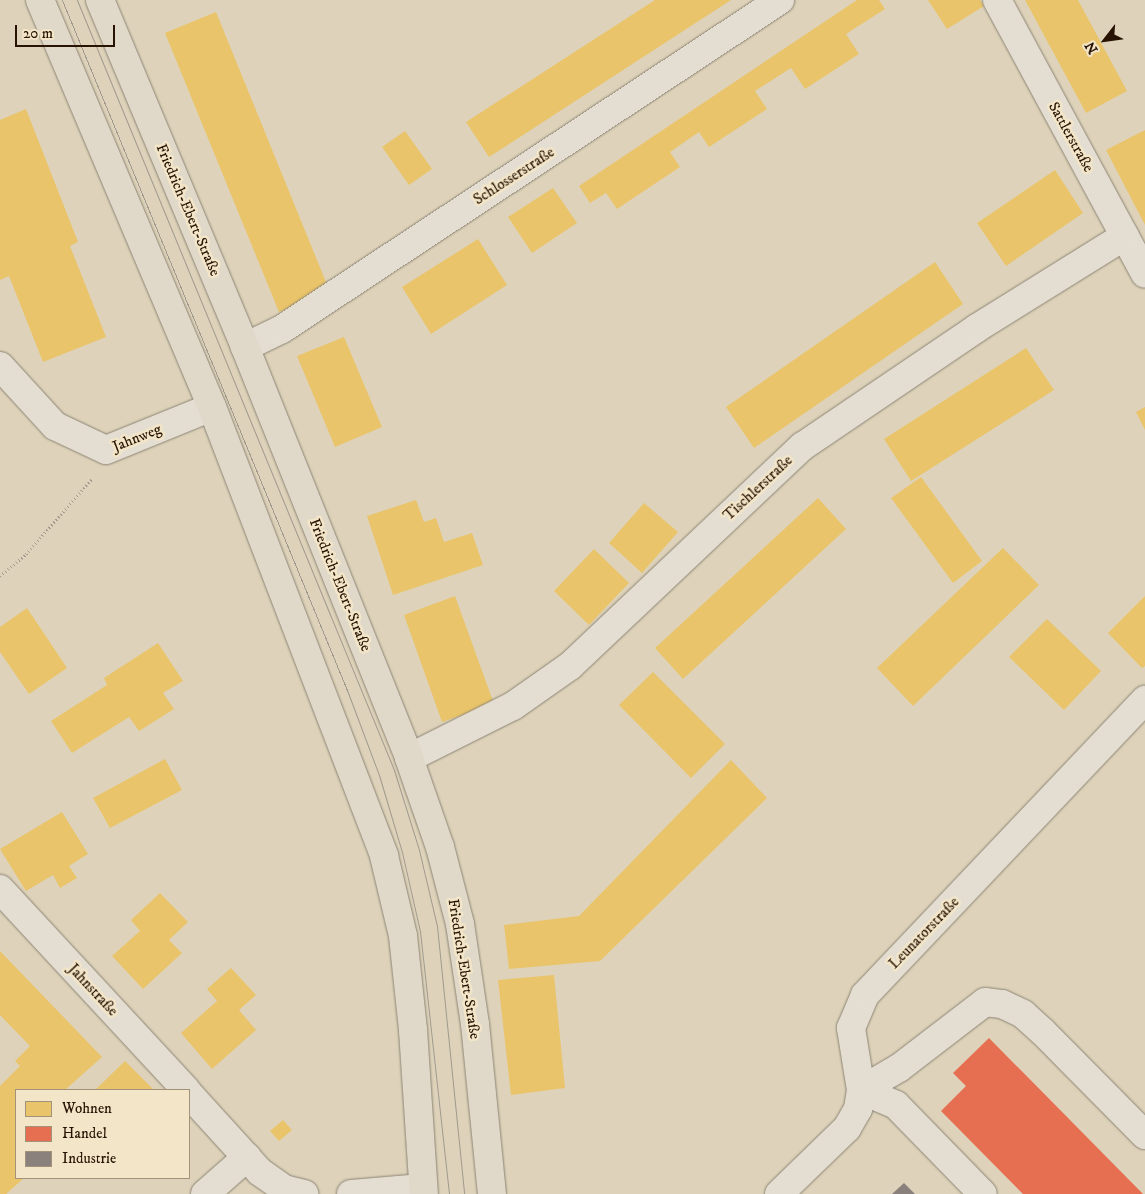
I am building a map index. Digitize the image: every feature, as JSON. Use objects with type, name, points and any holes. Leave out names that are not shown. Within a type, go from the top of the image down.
[{"type":"main road","points":[[40,0],[212,407],[384,856],[403,936],[413,1030],[423,1191]]},
{"type":"main road","name":"Friedrich-Ebert-Straße","points":[[100,0],[245,347],[409,758],[440,847],[460,924],[475,1024],[492,1194]]},
{"type":"street","name":"Schlosserstraße","points":[[245,347],[282,329],[780,0]]},
{"type":"street","name":"Sattlerstraße","points":[[997,0],[1145,274]]},
{"type":"street","name":"Tischlerstraße","points":[[409,758],[513,706],[570,666],[802,446],[968,334],[1125,236]]},
{"type":"street","name":"Jahnweg","points":[[0,366],[55,426],[106,450],[212,407]]},
{"type":"street","name":"Leunatorstraße","points":[[779,1194],[847,1128],[858,1108],[861,1090],[851,1028],[865,995],[1145,700]]},
{"type":"street","name":"Jahnstraße","points":[[0,889],[185,1089]]},
{"type":"street","points":[[861,1090],[899,1068],[986,1002],[1002,1004],[1023,1014],[1043,1032],[1145,1135]]},
{"type":"street","points":[[861,1090],[896,1105],[983,1194]]},
{"type":"street","points":[[190,1095],[260,1172],[284,1189],[304,1194]]},
{"type":"street","points":[[204,1194],[247,1157]]},
{"type":"street","points":[[351,1194],[423,1191]]},
{"type":"path","points":[[0,576],[26,554],[95,476],[106,450]]},
{"type":"building: Wohnen","points":[[655,0],[731,0],[489,157],[466,122]]},
{"type":"building: Wohnen","points":[[857,0],[879,0],[885,9],[846,34],[859,54],[805,89],[791,68],[755,91],[767,109],[709,147],[699,132],[670,152],[680,167],[617,209],[606,193],[590,203],[579,186]]},
{"type":"building: Wohnen","points":[[928,0],[980,0],[984,6],[947,29]]},
{"type":"building: Wohnen","points":[[1025,0],[1078,0],[1127,91],[1086,113]]},
{"type":"building: Wohnen","points":[[216,12],[330,292],[279,312],[165,33]]},
{"type":"building: Wohnen","points":[[26,109],[78,242],[70,246],[106,337],[43,362],[9,276],[0,280],[0,120]]},
{"type":"building: Wohnen","points":[[1145,130],[1145,225],[1106,150]]},
{"type":"building: Wohnen","points":[[405,131],[432,169],[409,185],[382,147]]},
{"type":"building: Wohnen","points":[[1055,170],[1083,213],[1006,266],[977,223]]},
{"type":"building: Wohnen","points":[[553,188],[577,223],[532,253],[508,217]]},
{"type":"building: Wohnen","points":[[478,239],[507,285],[431,334],[402,287]]},
{"type":"building: Wohnen","points":[[935,262],[963,304],[754,448],[726,407]]},
{"type":"building: Wohnen","points":[[344,337],[382,427],[335,447],[297,356]]},
{"type":"building: Wohnen","points":[[1026,348],[1054,390],[911,481],[884,439]]},
{"type":"building: Wohnen","points":[[1145,407],[1145,430],[1136,412]]},
{"type":"building: Wohnen","points":[[921,477],[982,561],[953,583],[891,498]]},
{"type":"building: Wohnen","points":[[818,498],[846,529],[683,679],[655,648]]},
{"type":"building: Wohnen","points":[[416,500],[424,522],[436,518],[444,542],[472,533],[483,565],[393,595],[367,516]]},
{"type":"building: Wohnen","points":[[644,503],[678,532],[642,573],[609,543]]},
{"type":"building: Wohnen","points":[[1003,548],[1039,585],[913,706],[877,668]]},
{"type":"building: Wohnen","points":[[594,549],[629,583],[589,625],[554,591]]},
{"type":"building: Wohnen","points":[[455,596],[494,704],[442,722],[404,615]]},
{"type":"building: Wohnen","points":[[1145,596],[1145,666],[1142,668],[1108,633]]},
{"type":"building: Wohnen","points":[[27,608],[67,668],[29,694],[0,652],[0,627]]},
{"type":"building: Wohnen","points":[[1047,619],[1101,671],[1064,710],[1009,657]]},
{"type":"building: Wohnen","points":[[158,643],[183,681],[163,693],[174,709],[139,731],[129,717],[72,753],[51,721],[107,685],[104,678]]},
{"type":"building: Wohnen","points":[[653,672],[725,744],[691,778],[619,705]]},
{"type":"building: Wohnen","points":[[165,759],[182,790],[110,828],[93,798]]},
{"type":"building: Wohnen","points":[[731,760],[767,798],[600,961],[509,969],[504,925],[579,916]]},
{"type":"building: Wohnen","points":[[62,812],[88,854],[69,866],[77,878],[60,888],[53,875],[26,891],[0,849]]},
{"type":"building: Wohnen","points":[[160,893],[188,922],[169,940],[182,953],[143,989],[112,956],[140,931],[131,920]]},
{"type":"building: Wohnen","points":[[0,951],[102,1057],[66,1089],[15,1089],[15,1179],[23,1179],[6,1194],[0,1194],[0,1086],[20,1066],[15,1061],[30,1046],[0,1015]]},
{"type":"building: Wohnen","points":[[231,968],[256,995],[239,1010],[256,1030],[212,1069],[181,1033],[217,1001],[207,989]]},
{"type":"building: Wohnen","points":[[554,975],[565,1088],[511,1095],[498,980]]},
{"type":"building: Wohnen","points":[[125,1061],[153,1089],[96,1089]]},
{"type":"building: Wohnen","points":[[283,1120],[292,1130],[279,1141],[270,1131]]},
{"type":"building: Handel","points":[[989,1038],[1143,1194],[1023,1194],[941,1111],[966,1086],[953,1073]]},
{"type":"building: Industrie","points":[[904,1183],[915,1194],[892,1194]]},
{"type":"tram line","points":[[62,0],[347,690],[379,775],[402,852],[420,931],[449,1194]]},
{"type":"tram line","points":[[77,0],[394,770],[419,850],[437,926],[464,1194]]}]
